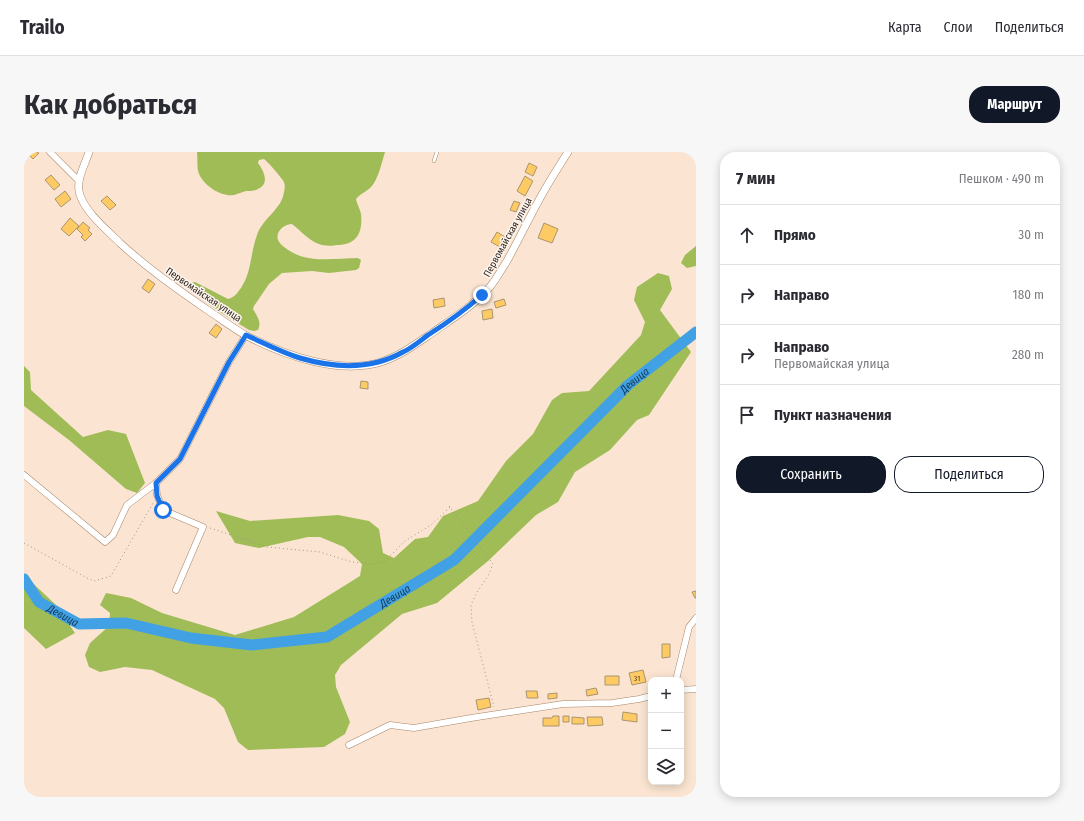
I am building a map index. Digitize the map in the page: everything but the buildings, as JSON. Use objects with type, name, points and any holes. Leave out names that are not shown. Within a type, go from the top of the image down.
[{"type":"street","points":[[50,152],[79,181],[89,152]]},
{"type":"street","name":"Первомайская улица","points":[[79,181],[79,193],[85,205],[104,227],[128,250],[173,286],[246,335],[299,357],[334,365],[366,365],[380,362],[404,352],[459,314],[490,286],[498,276],[518,242],[540,198],[568,152]]},
{"type":"street","points":[[24,475],[105,542],[113,535],[127,505],[156,483],[180,459],[229,362],[246,335]]},
{"type":"street","points":[[156,483],[157,496],[163,510],[203,527],[176,590]]},
{"type":"street","points":[[677,677],[689,627],[696,618]]},
{"type":"street","points":[[684,690],[696,690]]},
{"type":"street","points":[[349,745],[390,725],[414,728],[563,704],[612,703],[648,697]]},
{"type":"lane","points":[[434,162],[437,152]]},
{"type":"path","points":[[24,543],[86,578],[94,580],[111,576],[157,496]]},
{"type":"path","points":[[203,527],[267,548],[320,552],[352,562],[374,564],[385,560],[405,541],[431,525],[449,506],[493,564],[488,576],[477,592],[471,605],[472,622],[496,714]]},
{"type":"green space","points":[[197,152],[385,152],[376,180],[369,189],[356,199],[361,212],[361,226],[360,232],[354,240],[349,243],[332,246],[318,244],[292,224],[286,225],[281,229],[277,237],[284,247],[300,256],[314,259],[358,258],[361,260],[359,268],[356,270],[329,273],[312,271],[282,273],[269,284],[254,306],[253,309],[259,322],[258,330],[249,330],[223,314],[192,291],[190,287],[191,283],[195,282],[228,299],[236,295],[245,282],[257,235],[263,224],[280,204],[285,184],[281,177],[264,159],[259,160],[258,163],[265,177],[262,187],[234,195],[220,193],[206,184],[200,176]]},
{"type":"green space","points":[[696,246],[696,266],[687,268],[681,263],[685,255]]},
{"type":"green space","points":[[658,273],[669,276],[672,289],[660,310],[691,352],[649,415],[637,420],[610,450],[575,472],[558,502],[536,515],[488,561],[437,603],[402,614],[341,665],[335,675],[336,687],[350,722],[345,734],[324,747],[248,750],[238,742],[224,708],[215,699],[152,670],[125,667],[100,672],[89,667],[85,655],[90,643],[109,626],[110,613],[100,605],[106,593],[131,598],[162,613],[235,635],[294,617],[360,576],[362,564],[344,547],[320,537],[308,537],[259,548],[235,543],[216,511],[250,521],[338,515],[369,521],[379,529],[383,553],[394,558],[415,539],[428,537],[443,516],[478,501],[506,461],[533,434],[552,400],[562,393],[589,391],[641,335],[645,322],[634,300],[637,287]]},
{"type":"green space","points":[[24,366],[30,372],[31,390],[83,437],[108,430],[126,434],[145,483],[137,493],[126,489],[69,440],[24,406]]},
{"type":"green space","points":[[24,575],[56,605],[75,633],[46,649],[24,628]]},
{"type":"waterway","name":"Девица","points":[[24,579],[39,602],[79,624],[126,623],[191,638],[252,645],[327,637],[454,560],[628,385],[696,332]]},
{"type":"route","points":[[163,510],[157,496],[156,483],[180,459],[229,362],[246,335],[283,351],[315,362],[334,365],[366,365],[392,358],[404,352],[459,314],[482,295]]}]
